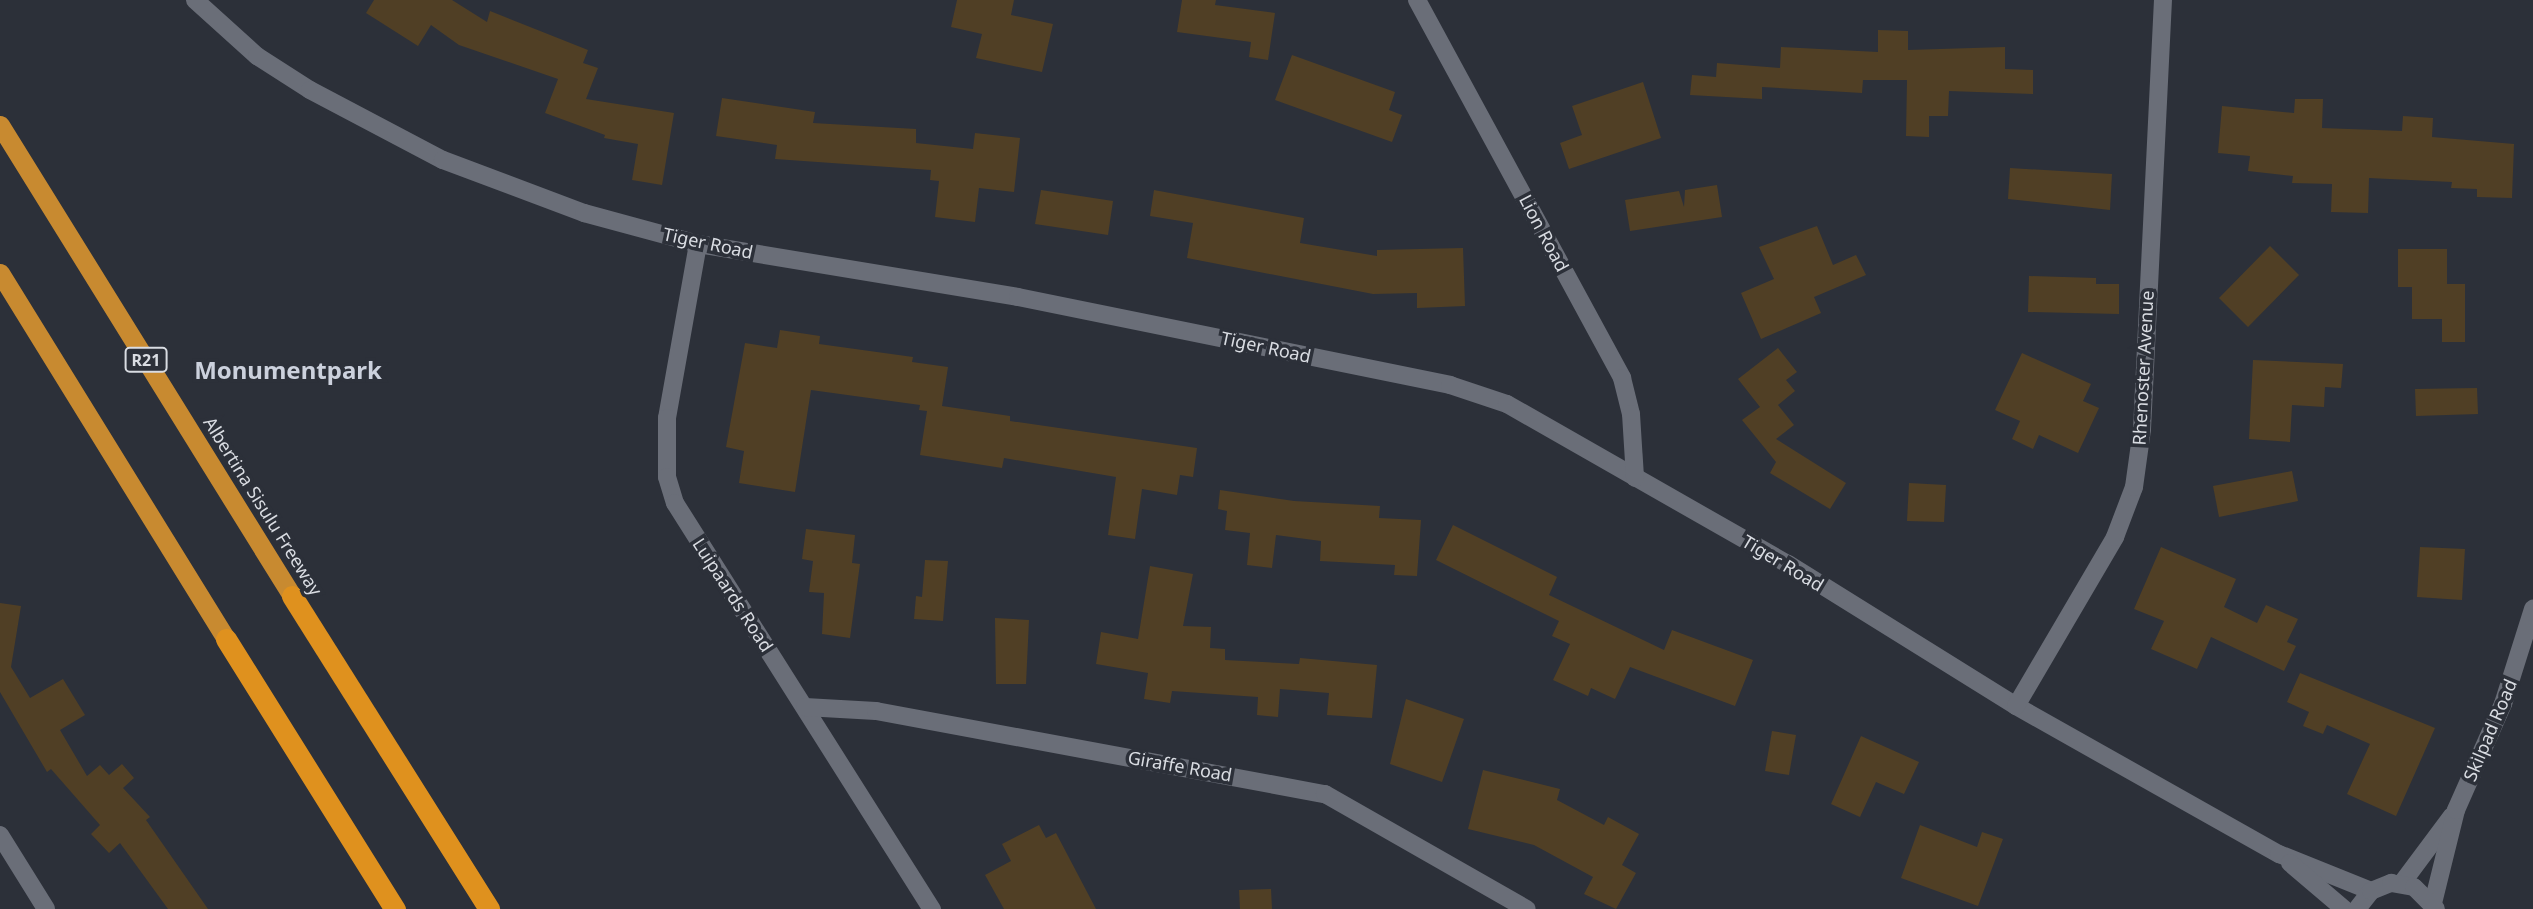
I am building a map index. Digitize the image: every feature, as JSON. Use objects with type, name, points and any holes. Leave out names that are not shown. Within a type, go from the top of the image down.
[{"type":"highway","name":"Albertina Sisulu Freeway","points":[[0,125],[489,909]]},
{"type":"highway","points":[[0,273],[395,909]]},
{"type":"street","name":"Tiger Road","points":[[195,0],[257,56],[300,83],[443,160],[584,213],[698,244],[1018,297],[1450,385],[1507,404],[1788,564],[2016,706],[2280,854],[2371,891]]},
{"type":"street","name":"Lion Road","points":[[1417,0],[1622,378],[1631,414],[1635,478]]},
{"type":"street","name":"Rhenoster Avenue","points":[[2016,706],[2115,537],[2134,487],[2142,429],[2162,0]]},
{"type":"street","name":"Luipaards Road","points":[[698,244],[667,418],[667,477],[675,503],[932,909]]},
{"type":"street","name":"Skilpad Road","points":[[2435,906],[2456,810],[2503,704],[2533,608]]},
{"type":"street","name":"Giraffe Road","points":[[805,707],[876,711],[1325,794],[1527,909]]},
{"type":"street","name":"Skilpad Road","points":[[2402,883],[2456,810]]},
{"type":"street","points":[[0,835],[46,909]]},
{"type":"street","name":"Tiger Road","points":[[2280,854],[2344,909]]},
{"type":"street","points":[[2357,909],[2371,891],[2402,883],[2425,893],[2435,906]]},
{"type":"building","points":[[374,0],[452,0],[487,22],[490,11],[588,50],[583,63],[598,68],[586,99],[674,113],[662,185],[632,180],[638,144],[604,138],[605,135],[545,113],[558,79],[459,45],[431,25],[418,46],[366,13]]},
{"type":"building","points":[[957,0],[1014,0],[1011,15],[1053,24],[1042,72],[976,58],[982,34],[951,27]]},
{"type":"building","points":[[1182,0],[1216,0],[1215,5],[1275,13],[1268,60],[1249,57],[1251,42],[1177,32]]},
{"type":"building","points":[[1878,30],[1908,31],[1908,50],[2005,47],[2005,69],[2033,70],[2033,94],[1949,91],[1948,116],[1929,116],[1929,137],[1906,136],[1907,80],[1863,80],[1862,93],[1762,87],[1762,99],[1690,95],[1692,75],[1716,77],[1717,63],[1780,68],[1781,47],[1878,52]]},
{"type":"building","points":[[1292,55],[1395,92],[1389,110],[1402,115],[1392,142],[1275,100]]},
{"type":"building","points":[[1643,82],[1661,138],[1569,169],[1560,143],[1582,135],[1572,106]]},
{"type":"building","points":[[722,98],[815,112],[813,123],[916,129],[916,143],[973,149],[975,133],[1020,138],[1014,192],[979,188],[975,222],[935,217],[939,181],[930,180],[931,170],[775,159],[777,145],[716,136]]},
{"type":"building","points":[[2295,99],[2323,99],[2322,128],[2402,131],[2403,116],[2433,118],[2432,137],[2514,144],[2512,198],[2477,197],[2477,189],[2451,188],[2452,182],[2369,178],[2368,213],[2331,212],[2332,184],[2292,183],[2293,176],[2248,171],[2250,156],[2218,153],[2222,106],[2294,113]]},
{"type":"building","points":[[2010,168],[2112,174],[2110,210],[2008,199]]},
{"type":"building","points":[[1717,185],[1722,217],[1630,231],[1625,200],[1679,191],[1684,207],[1685,190]]},
{"type":"building","points":[[1041,190],[1113,201],[1108,235],[1035,224]]},
{"type":"building","points":[[1154,190],[1304,218],[1300,243],[1377,256],[1377,250],[1463,248],[1465,306],[1417,308],[1417,293],[1373,294],[1187,258],[1193,223],[1150,216]]},
{"type":"building","points":[[1817,226],[1833,265],[1856,255],[1866,275],[1814,297],[1821,313],[1761,339],[1741,293],[1774,279],[1759,247]]},
{"type":"building","points":[[2270,246],[2299,275],[2248,327],[2219,298]]},
{"type":"building","points":[[2398,249],[2447,249],[2447,284],[2465,284],[2465,342],[2442,342],[2442,319],[2412,319],[2412,287],[2398,287]]},
{"type":"building","points":[[2029,276],[2096,278],[2096,284],[2119,284],[2119,314],[2028,312]]},
{"type":"building","points":[[780,330],[820,336],[819,344],[913,357],[912,362],[948,367],[942,406],[1010,416],[1010,421],[1197,448],[1193,477],[1180,475],[1177,495],[1142,489],[1135,539],[1108,535],[1116,477],[1004,458],[1002,468],[920,455],[927,411],[919,410],[920,405],[811,390],[795,492],[739,483],[744,451],[726,447],[745,343],[777,348]]},
{"type":"building","points":[[1778,348],[1797,372],[1786,380],[1795,391],[1778,405],[1794,425],[1776,439],[1846,483],[1830,509],[1770,473],[1776,462],[1742,420],[1760,407],[1738,379]]},
{"type":"building","points":[[2022,353],[2091,384],[2083,401],[2099,408],[2078,453],[2039,435],[2033,449],[2012,439],[2020,421],[1995,410]]},
{"type":"building","points":[[2253,360],[2343,364],[2341,388],[2325,387],[2324,407],[2292,405],[2290,442],[2249,439]]},
{"type":"building","points":[[2477,388],[2478,414],[2416,416],[2415,389]]},
{"type":"building","points":[[2292,471],[2298,501],[2219,517],[2213,486]]},
{"type":"building","points":[[1909,483],[1946,485],[1944,522],[1907,521]]},
{"type":"building","points":[[1220,490],[1294,501],[1380,506],[1379,518],[1421,520],[1417,576],[1394,575],[1395,565],[1320,561],[1321,541],[1276,535],[1272,568],[1247,565],[1250,533],[1225,530],[1227,511],[1218,509]]},
{"type":"building","points":[[1453,525],[1557,577],[1549,595],[1664,650],[1672,630],[1753,660],[1735,706],[1630,667],[1615,699],[1591,688],[1588,696],[1553,680],[1570,644],[1552,636],[1559,621],[1436,560]]},
{"type":"building","points":[[806,529],[855,535],[852,563],[860,564],[850,638],[822,634],[824,593],[809,592],[813,561],[802,559]]},
{"type":"building","points":[[2161,547],[2236,579],[2224,607],[2257,623],[2266,605],[2298,619],[2287,642],[2296,646],[2284,671],[2211,637],[2197,669],[2151,649],[2164,621],[2134,609]]},
{"type":"building","points":[[2420,547],[2465,549],[2462,600],[2417,597]]},
{"type":"building","points":[[925,560],[948,561],[943,621],[914,619],[916,596],[922,597]]},
{"type":"building","points":[[1150,566],[1193,574],[1183,626],[1211,627],[1210,648],[1225,649],[1225,660],[1299,664],[1300,658],[1377,665],[1372,718],[1327,715],[1329,693],[1280,689],[1278,717],[1257,715],[1258,697],[1172,691],[1170,703],[1144,699],[1148,673],[1096,664],[1101,632],[1138,639]]},
{"type":"building","points":[[0,603],[21,606],[11,667],[30,698],[63,679],[85,715],[60,730],[87,776],[100,765],[109,775],[122,764],[134,778],[123,788],[150,817],[146,820],[208,909],[168,909],[120,843],[109,853],[91,834],[100,825],[51,769],[47,772],[0,692]]},
{"type":"building","points":[[995,618],[1029,620],[1026,684],[996,684]]},
{"type":"building","points":[[2300,673],[2435,728],[2396,816],[2347,794],[2370,744],[2327,725],[2323,734],[2303,726],[2309,712],[2287,702]]},
{"type":"building","points":[[1406,699],[1464,719],[1442,782],[1390,764]]},
{"type":"building","points":[[1772,731],[1796,735],[1789,775],[1765,771]]},
{"type":"building","points":[[1861,736],[1919,762],[1904,794],[1876,782],[1860,817],[1831,804]]},
{"type":"building","points":[[1483,770],[1560,789],[1557,800],[1604,825],[1608,817],[1639,834],[1622,865],[1636,873],[1616,909],[1584,894],[1593,877],[1534,845],[1468,829]]},
{"type":"building","points":[[1039,825],[1046,838],[1056,833],[1096,909],[1004,909],[985,875],[1011,861],[1002,844]]},
{"type":"building","points":[[1920,825],[1977,847],[1982,832],[2003,839],[1978,906],[1901,878]]},
{"type":"building","points":[[1271,889],[1272,909],[1240,909],[1239,890]]},
{"type":"district","name":"Monumentpark","points":[[288,370]]}]
